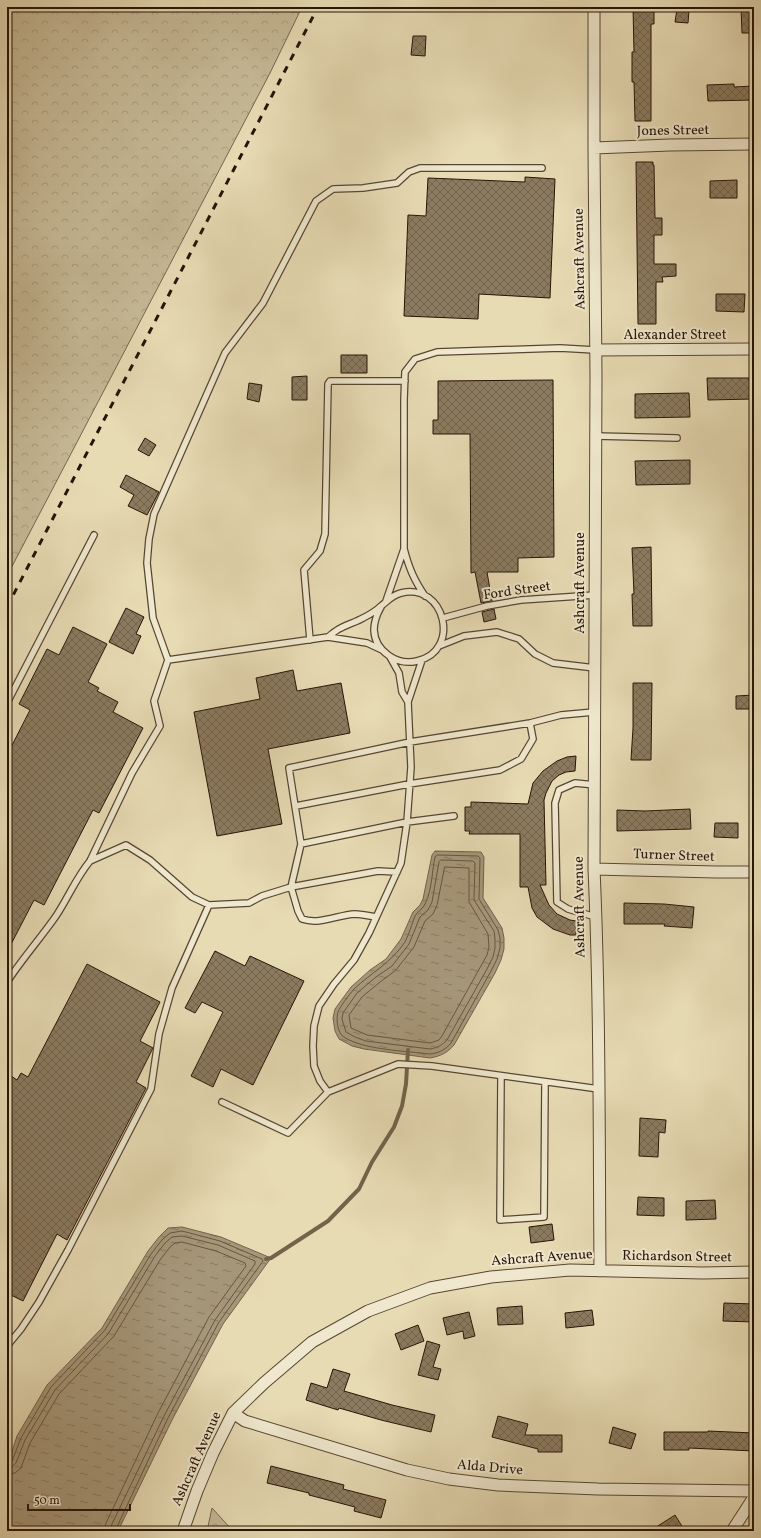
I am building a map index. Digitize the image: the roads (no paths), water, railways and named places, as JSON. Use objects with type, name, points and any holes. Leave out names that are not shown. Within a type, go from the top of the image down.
[{"type":"street","name":"Ashcraft Avenue","points":[[183,1531],[199,1485],[233,1413],[264,1383],[312,1342],[368,1311],[430,1288],[491,1277],[570,1270],[600,1271],[599,1089],[594,869],[596,436],[594,7]]},
{"type":"street","name":"Jones Street","points":[[594,148],[754,144]]},
{"type":"street","name":"Alexander Street","points":[[595,350],[754,350]]},
{"type":"street","name":"Turner Street","points":[[594,869],[754,872]]},
{"type":"street","name":"Richardson Street","points":[[600,1271],[703,1273],[754,1272]]},
{"type":"street","name":"Alda Drive","points":[[233,1413],[246,1421],[407,1470],[449,1479],[498,1485],[598,1489],[754,1491]]},
{"type":"street","points":[[732,1531],[754,1497]]},
{"type":"lane","points":[[7,982],[56,915],[82,871],[90,861],[132,773],[160,726],[154,701],[168,660],[153,618],[147,563],[149,539],[154,514],[225,353],[263,303],[316,200],[333,189],[363,188],[397,183],[408,172],[420,168],[542,168]]},
{"type":"lane","points":[[425,596],[415,582],[409,568],[404,549],[405,372],[415,358],[437,352],[560,348],[595,350]]},
{"type":"lane","points":[[310,640],[304,570],[320,551],[325,534],[328,384],[330,381],[404,381]]},
{"type":"lane","points":[[596,436],[677,438]]},
{"type":"lane","points":[[7,703],[94,535]]},
{"type":"lane","points":[[386,602],[404,549]]},
{"type":"lane","points":[[168,660],[328,637],[367,643],[382,650],[390,657],[400,662],[411,663],[432,655],[439,646],[443,636],[444,625],[441,613],[435,603],[425,596],[413,592],[401,593],[390,598],[362,619],[341,628],[328,637]]},
{"type":"lane","name":"Ford Street","points":[[443,618],[487,606],[521,600],[595,595]]},
{"type":"lane","points":[[381,606],[376,618],[374,630],[376,640],[382,650]]},
{"type":"lane","points":[[439,646],[464,636],[497,632],[519,638],[535,654],[552,663],[595,668]]},
{"type":"lane","points":[[390,657],[399,673],[402,692],[408,702]]},
{"type":"lane","points":[[328,1092],[320,1081],[314,1066],[314,1026],[319,1006],[334,984],[354,960],[369,933],[401,863],[407,822],[411,767],[408,702],[422,660]]},
{"type":"lane","points":[[376,917],[355,914],[316,922],[302,919],[291,887],[301,844],[289,768],[410,742],[530,723],[561,715],[594,712]]},
{"type":"lane","points":[[296,806],[409,784],[500,770],[521,759],[533,739],[530,723]]},
{"type":"lane","points":[[594,785],[575,783],[560,790],[555,803],[557,902],[568,909],[596,917]]},
{"type":"lane","points":[[301,844],[407,822],[454,816]]},
{"type":"lane","points":[[90,861],[126,845],[150,860],[192,897],[208,905],[249,903],[262,896],[291,887],[378,871],[397,872]]},
{"type":"lane","points":[[7,1346],[21,1330],[39,1302],[68,1250],[151,1089],[159,1034],[172,988],[208,905]]},
{"type":"lane","points":[[222,1102],[288,1133],[328,1092],[398,1064],[432,1066],[599,1089]]},
{"type":"lane","points":[[501,1076],[500,1220],[544,1217],[545,1082]]},
{"type":"water","points":[[435,851],[481,852],[484,857],[483,898],[502,928],[504,938],[504,949],[501,960],[454,1045],[444,1054],[430,1058],[352,1046],[339,1039],[335,1031],[333,1018],[335,1009],[351,987],[370,970],[386,959],[401,939],[413,912],[420,905],[423,899],[432,855]]},
{"type":"water","points":[[182,1227],[221,1237],[271,1258],[223,1324],[172,1420],[118,1531],[7,1531],[7,1467],[17,1436],[47,1385],[102,1328],[148,1251],[159,1237],[168,1228]]},
{"type":"waterway","points":[[266,1259],[271,1258],[328,1221],[359,1189],[372,1162],[394,1127],[402,1106],[406,1084],[408,1050]]},
{"type":"railway","points":[[7,607],[318,7]]}]
